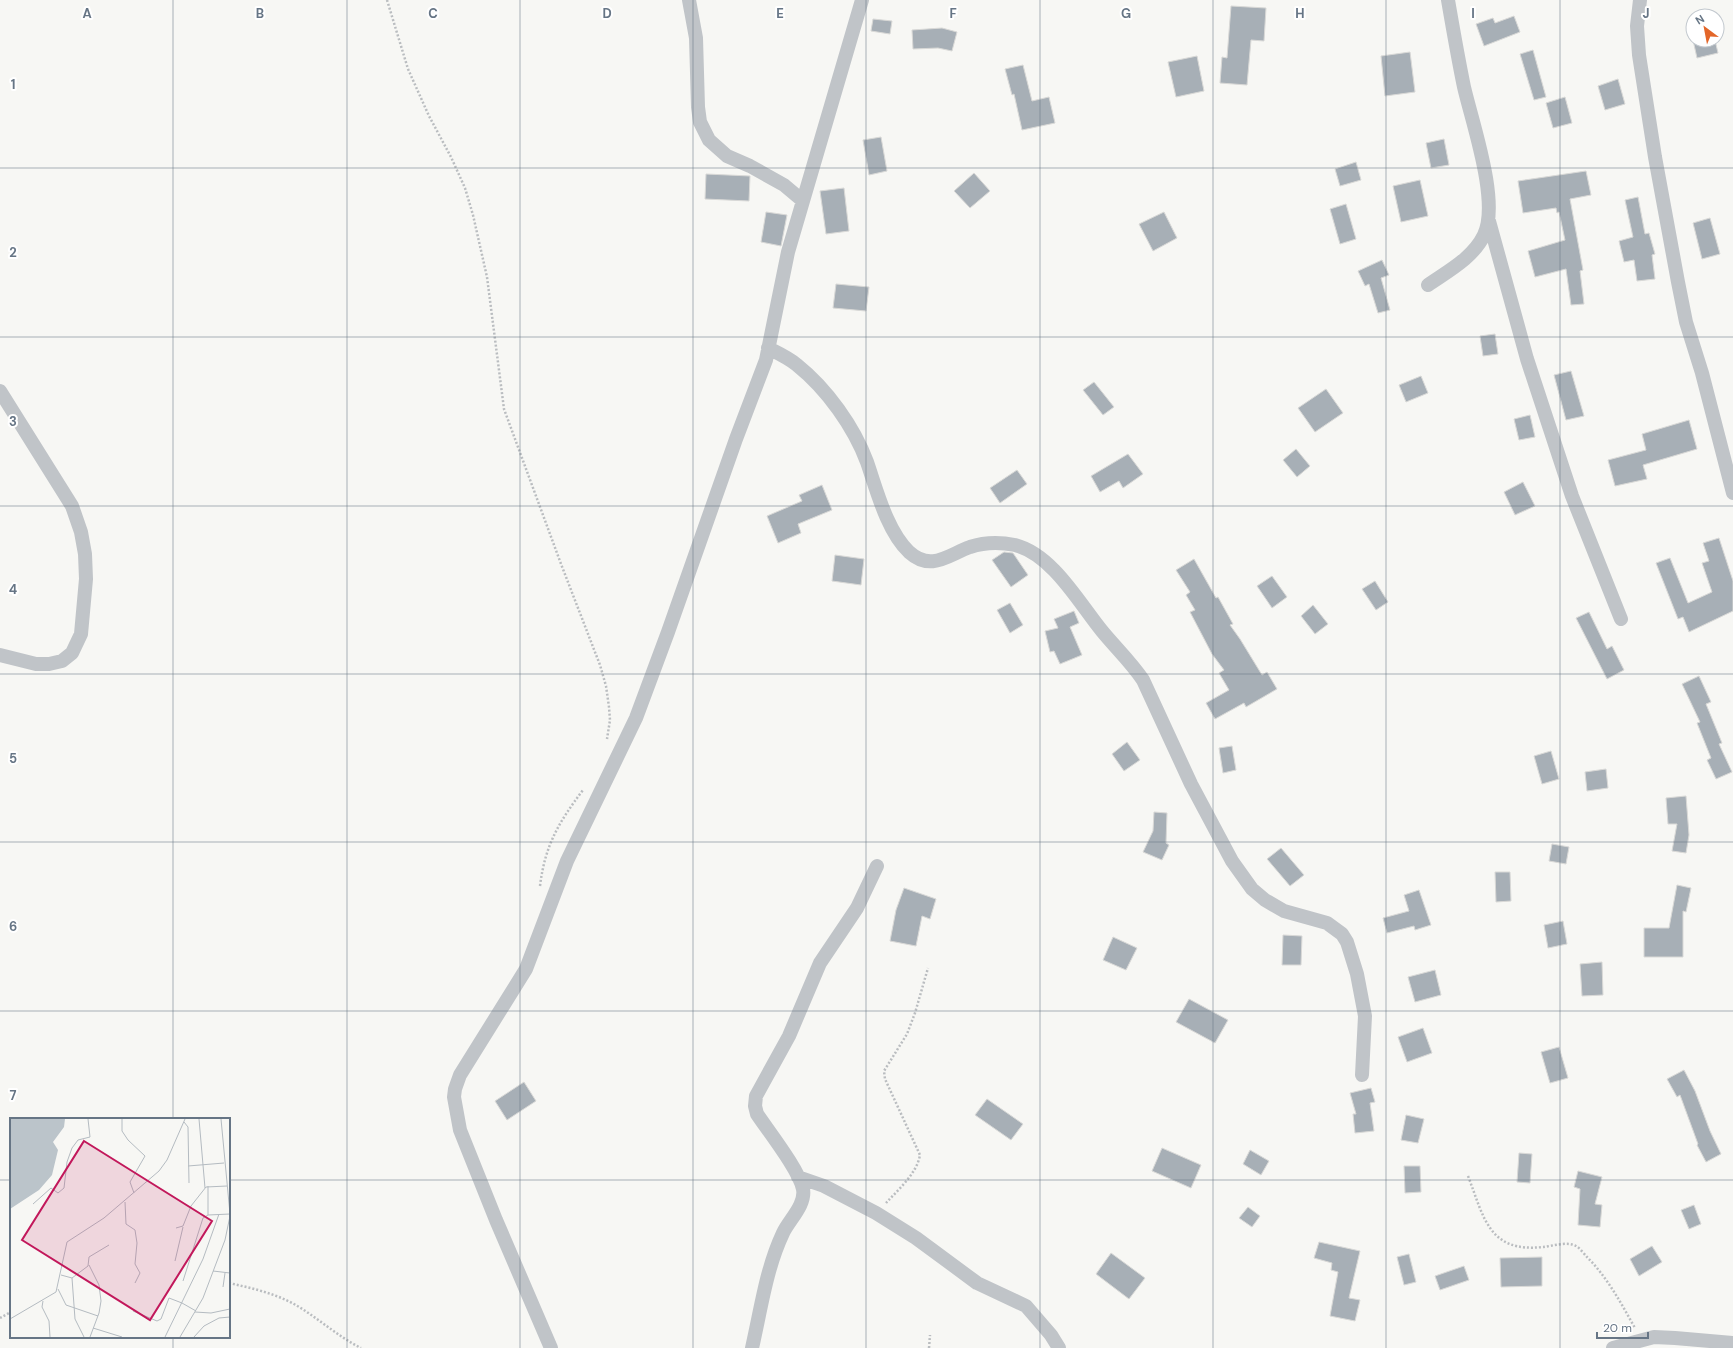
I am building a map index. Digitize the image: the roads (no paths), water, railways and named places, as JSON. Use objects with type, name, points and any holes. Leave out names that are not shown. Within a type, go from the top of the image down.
[{"type":"street","points":[[689,0],[696,38],[700,122],[709,140],[727,156],[750,166],[784,185],[803,201]]},
{"type":"street","points":[[551,1348],[496,1220],[460,1130],[456,1110],[455,1089],[460,1075],[526,969],[567,861],[636,718],[736,439],[766,360],[788,252],[862,0]]},
{"type":"street","points":[[1448,0],[1464,87],[1486,178],[1489,221],[1527,359],[1572,496],[1621,619]]},
{"type":"street","points":[[1640,0],[1637,26],[1640,55],[1655,157],[1678,282],[1686,322],[1702,373],[1733,493]]},
{"type":"street","points":[[1428,285],[1456,266],[1471,253],[1484,236],[1489,221]]},
{"type":"street","points":[[768,348],[796,364],[819,384],[828,396],[856,440],[866,461],[885,513],[897,536],[908,551],[916,558],[926,562],[936,562],[971,547],[987,543],[1001,542],[1017,546],[1035,555],[1062,578],[1092,620],[1136,669],[1143,680],[1192,784],[1232,861],[1252,889],[1265,900],[1284,911],[1327,923],[1342,934],[1347,942],[1357,974],[1365,1016],[1362,1075]]},
{"type":"street","points":[[0,391],[72,506],[81,532],[86,554],[86,579],[81,634],[72,653],[62,661],[49,664],[36,664],[0,655]]},
{"type":"street","points":[[752,1348],[771,1265],[783,1233],[802,1200],[803,1188],[798,1177],[757,1114],[754,1106],[756,1096],[789,1036],[820,964],[856,908],[877,866]]},
{"type":"street","points":[[798,1177],[824,1186],[876,1213],[916,1238],[977,1283],[1026,1306],[1051,1335],[1059,1348]]},
{"type":"street","points":[[1613,1348],[1654,1337],[1733,1343]]}]
